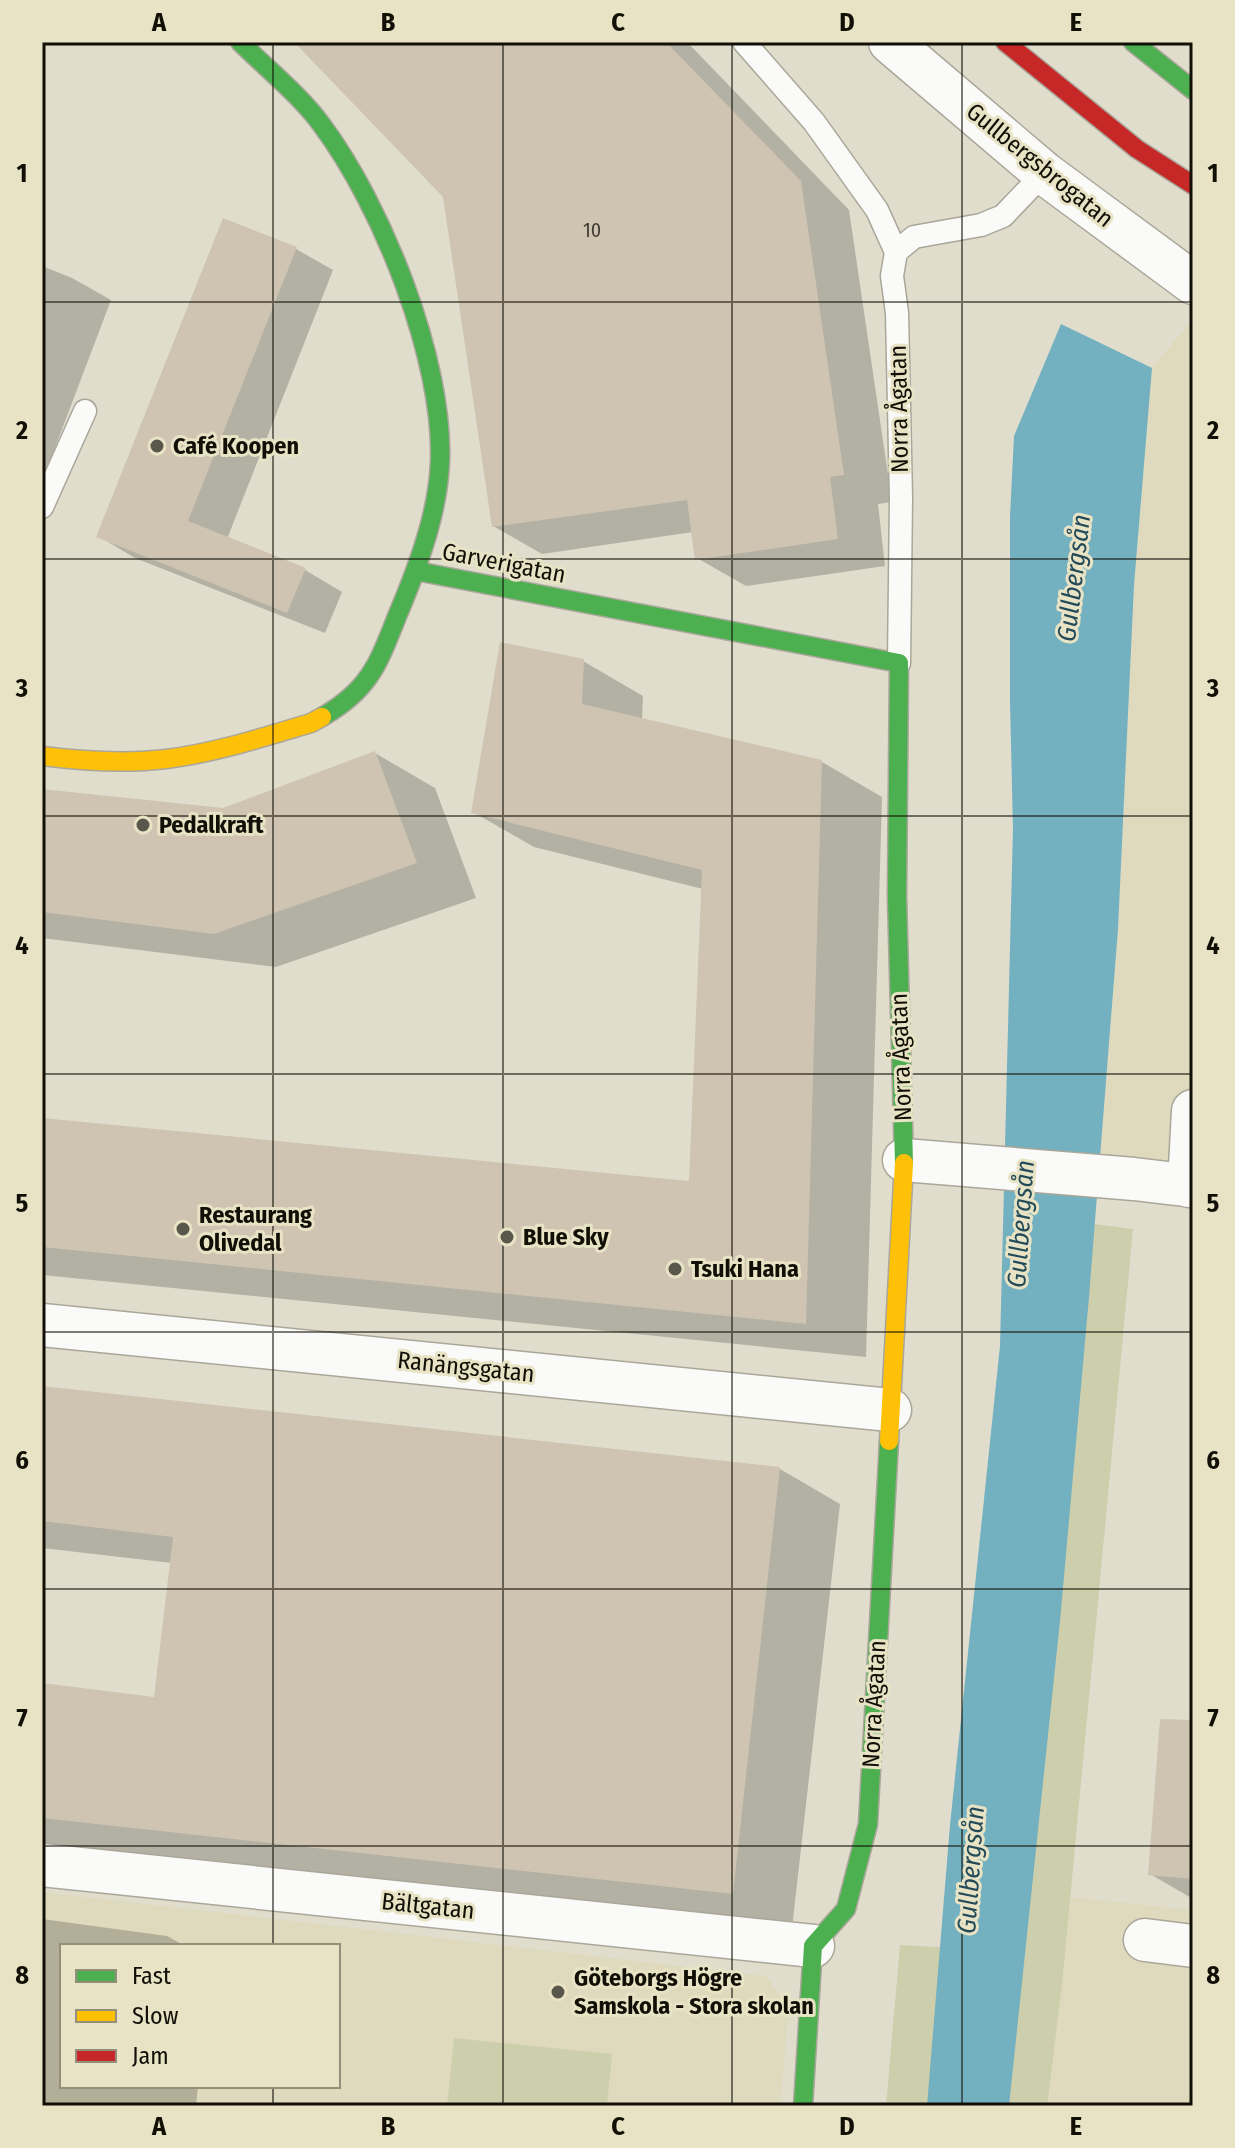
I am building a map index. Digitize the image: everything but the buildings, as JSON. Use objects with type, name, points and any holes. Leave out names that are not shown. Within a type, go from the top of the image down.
[{"type":"main road","points":[[240,42],[320,122],[353,174],[382,230],[423,338],[435,391],[440,461],[435,502],[416,571]]},
{"type":"main road","points":[[1005,42],[1137,149],[1193,185]]},
{"type":"main road","points":[[1133,42],[1193,90]]},
{"type":"main road","name":"Garverigatan","points":[[42,756],[79,761],[166,759],[237,745],[311,723],[346,703],[373,674],[416,571],[899,663]]},
{"type":"main road","name":"Norra Ågatan","points":[[813,1946],[846,1909],[868,1824],[904,1160],[897,896],[899,663]]},
{"type":"main road","points":[[803,2106],[813,1946]]},
{"type":"street","name":"Gullbergsbrogatan","points":[[890,42],[1044,173],[1193,283]]},
{"type":"street","points":[[904,1160],[1191,1186],[1193,1111]]},
{"type":"street","name":"Ranängsgatan","points":[[42,1325],[890,1410]]},
{"type":"street","name":"Bältgatan","points":[[42,1865],[813,1946]]},
{"type":"street","points":[[1145,1940],[1193,1946]]},
{"type":"lane","name":"Norra Ågatan","points":[[744,42],[814,122],[877,210],[896,252],[892,276],[898,344],[899,663]]},
{"type":"lane","points":[[896,252],[914,237],[981,225],[1003,216],[1023,199],[1044,173]]},
{"type":"lane","points":[[42,507],[85,411]]},
{"type":"shaded area","points":[[1193,319],[1193,1205],[1097,1195],[1118,929],[1134,585],[1152,368]]},
{"type":"shaded area","name":"Göteborgs Högre Samskola - Stora skolan","points":[[42,1892],[766,1976],[789,2008],[780,2106],[42,2106]]},
{"type":"shaded area","points":[[1032,1893],[1193,1910],[1193,2106],[1009,2106]]},
{"type":"green space","points":[[1094,1224],[1133,1229],[1062,1985],[1047,2106],[886,2106],[900,1945],[1023,1952]]},
{"type":"green space","points":[[454,2038],[612,2054],[607,2106],[447,2106]]},
{"type":"water","name":"Gullbergsån","points":[[1061,324],[1152,368],[1134,585],[1118,929],[1060,1621],[1009,2106],[927,2106],[950,1825],[1000,1346],[1013,828],[1010,517],[1014,436]]},
{"type":"traffic: fast","points":[[240,42],[313,113],[366,197],[405,285],[432,378],[439,422],[440,462],[436,498],[428,534],[410,585],[374,668],[354,694],[322,717]]},
{"type":"traffic: fast","points":[[1133,42],[1193,90]]},
{"type":"traffic: fast","points":[[416,571],[899,663],[897,896],[904,1163]]},
{"type":"traffic: fast","points":[[803,2106],[813,1946],[846,1909],[868,1824],[889,1441]]},
{"type":"traffic: slow","points":[[42,756],[104,761],[166,759],[239,744],[322,717]]},
{"type":"traffic: slow","points":[[889,1441],[904,1163]]},
{"type":"traffic: jam","points":[[1005,42],[1137,149],[1193,185]]},
{"type":"place","name":"Café Koopen","points":[[157,446]]},
{"type":"place","name":"Pedalkraft","points":[[143,825]]},
{"type":"place","name":"Restaurang Olivedal","points":[[183,1229]]},
{"type":"place","name":"Blue Sky","points":[[507,1237]]},
{"type":"place","name":"Tsuki Hana","points":[[675,1269]]},
{"type":"place","name":"Göteborgs Högre Samskola - Stora skolan","points":[[558,1992]]}]
